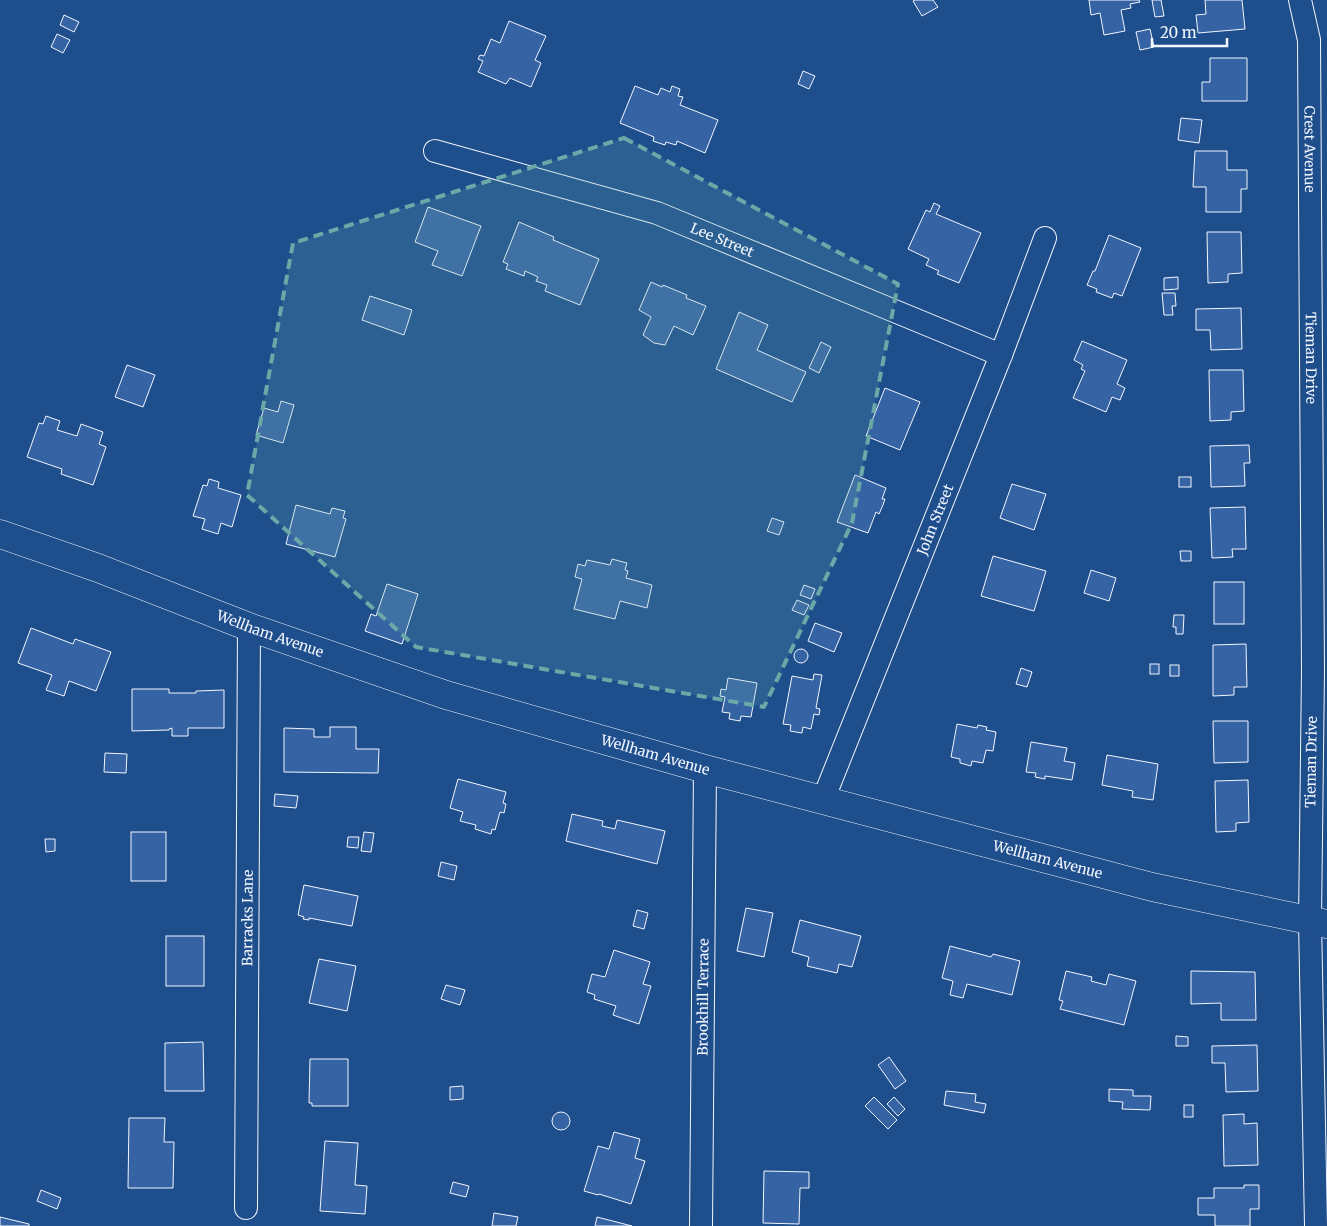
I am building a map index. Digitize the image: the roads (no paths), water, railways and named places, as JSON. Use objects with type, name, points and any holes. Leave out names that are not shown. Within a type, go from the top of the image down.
[{"type":"street","name":"Crest Avenue","points":[[1300,0],[1318,39],[1319,301]]},
{"type":"street","name":"Lee Street","points":[[435,151],[657,214],[1001,355]]},
{"type":"street","name":"John Street","points":[[824,800],[1001,355],[1045,238]]},
{"type":"street","name":"Tieman Drive","points":[[1316,1226],[1320,669],[1319,301]]},
{"type":"street","name":"Wellham Avenue","points":[[0,534],[98,568],[249,628],[446,695],[705,769],[1152,888],[1318,923]]},
{"type":"street","name":"Barracks Lane","points":[[246,1208],[249,628]]},
{"type":"street","name":"Brookhill Terrace","points":[[701,1226],[705,769]]}]
